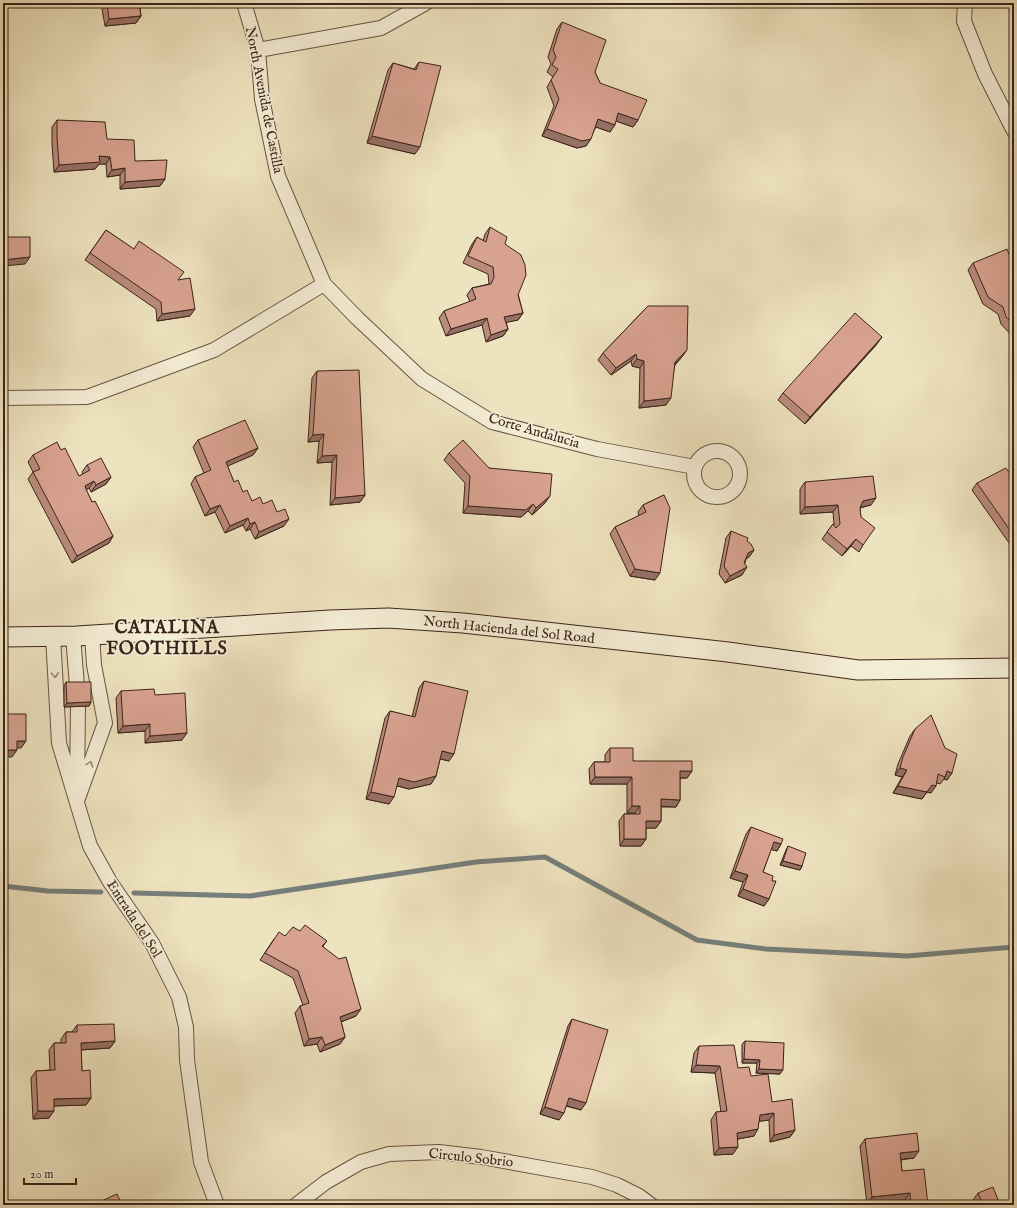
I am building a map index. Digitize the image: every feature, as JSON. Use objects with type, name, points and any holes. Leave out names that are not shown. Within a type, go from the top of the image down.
[{"type":"street","name":"North Avenida de Castilla","points":[[244,3],[258,50],[262,98],[278,176],[324,284]]},
{"type":"street","points":[[258,50],[381,28],[426,3]]},
{"type":"street","points":[[965,3],[964,21],[985,74],[1014,131]]},
{"type":"street","points":[[3,398],[87,397],[214,350],[324,284]]},
{"type":"street","name":"Corte Andalucia","points":[[324,284],[357,318],[422,379],[492,422],[597,449],[695,467]]},
{"type":"street","name":"North Hacienda del Sol Road","points":[[3,636],[82,636],[330,620],[388,618],[463,623],[721,651],[858,670],[1014,668]]},
{"type":"street","name":"Entrada del Sol","points":[[53,636],[59,743],[90,846],[110,882],[152,943],[179,997],[186,1027],[187,1060],[201,1162],[217,1205]]},
{"type":"street","points":[[77,686],[82,636]]},
{"type":"street","points":[[77,801],[104,723],[94,665],[82,636]]},
{"type":"street","points":[[77,801],[78,706]]},
{"type":"street","name":"Circulo Sobrio","points":[[296,1205],[326,1182],[361,1162],[389,1154],[439,1152],[481,1157],[592,1177],[617,1185],[639,1196],[651,1205]]},
{"type":"building","points":[[107,3],[139,3],[141,16],[109,19]]},
{"type":"building","points":[[562,22],[606,40],[595,72],[600,83],[647,100],[638,120],[618,113],[615,125],[598,119],[591,139],[582,141],[547,129],[559,99],[551,80],[558,69],[552,65],[556,57],[553,50]]},
{"type":"building","points":[[419,62],[441,66],[420,147],[372,136],[393,63],[416,70]]},
{"type":"building","points":[[57,120],[105,122],[107,139],[134,140],[135,161],[167,160],[165,179],[125,182],[125,168],[112,170],[110,157],[99,156],[100,162],[59,165]]},
{"type":"building","points":[[490,227],[507,237],[505,244],[521,255],[525,265],[526,275],[518,295],[523,313],[504,317],[508,329],[491,335],[487,318],[451,329],[444,311],[476,299],[472,288],[491,284],[494,277],[493,267],[468,256],[477,237],[486,242]]},
{"type":"building","points":[[106,230],[134,249],[139,241],[184,272],[178,280],[190,278],[195,309],[162,314],[161,302],[90,253]]},
{"type":"building","points":[[3,237],[30,237],[30,257],[3,260]]},
{"type":"building","points":[[1007,249],[1012,262],[1014,261],[1014,325],[1006,317],[1003,307],[988,297],[973,263]]},
{"type":"building","points":[[648,306],[688,306],[687,350],[675,362],[671,398],[644,401],[644,361],[637,359],[636,354],[616,368],[603,353]]},
{"type":"building","points":[[855,313],[882,337],[810,417],[783,393]]},
{"type":"building","points":[[359,370],[365,495],[335,498],[337,455],[322,456],[324,434],[313,435],[317,371]]},
{"type":"building","points":[[245,420],[258,448],[226,462],[234,482],[238,480],[243,492],[247,490],[252,501],[260,497],[263,504],[272,500],[277,512],[285,509],[289,519],[259,532],[255,522],[250,524],[248,518],[230,526],[220,505],[210,509],[195,477],[211,470],[198,440]]},
{"type":"building","points":[[463,440],[489,468],[552,474],[550,496],[536,508],[533,504],[526,510],[468,506],[470,476],[449,453]]},
{"type":"building","points":[[57,442],[61,450],[65,448],[79,476],[90,470],[87,465],[101,458],[111,477],[96,485],[94,481],[85,486],[92,502],[95,501],[113,536],[77,556],[33,472],[40,469],[33,455]]},
{"type":"building","points":[[1006,468],[1014,480],[1014,536],[977,483]]},
{"type":"building","points":[[873,476],[876,498],[863,501],[860,508],[861,517],[875,528],[863,545],[856,539],[847,549],[827,532],[833,524],[836,528],[840,524],[838,505],[805,507],[805,482]]},
{"type":"building","points":[[664,495],[670,508],[660,573],[635,569],[615,527],[646,512],[643,505]]},
{"type":"building","points":[[731,531],[748,538],[747,541],[751,544],[754,550],[748,553],[744,563],[747,567],[730,576],[724,566]]},
{"type":"building","points":[[424,681],[468,691],[454,754],[442,751],[436,776],[414,782],[399,778],[394,797],[371,792],[390,711],[415,717]]},
{"type":"building","points":[[66,682],[91,682],[91,702],[67,703]]},
{"type":"building","points":[[154,689],[155,695],[185,693],[187,733],[150,736],[150,724],[123,726],[121,691]]},
{"type":"building","points":[[3,714],[26,714],[26,741],[17,741],[17,750],[8,750],[7,764],[3,764]]},
{"type":"building","points":[[931,715],[945,748],[957,754],[952,773],[947,771],[945,777],[938,774],[936,786],[932,785],[927,792],[898,786],[907,770],[900,768],[915,729]]},
{"type":"building","points":[[610,748],[633,748],[633,761],[692,761],[692,771],[680,771],[680,800],[661,799],[661,821],[646,821],[646,839],[624,839],[624,814],[640,814],[640,806],[632,806],[632,777],[595,777],[594,762],[610,762]]},
{"type":"building","points":[[751,827],[783,839],[781,844],[774,842],[763,872],[773,876],[772,881],[776,881],[769,899],[743,889],[748,875],[735,871]]},
{"type":"building","points":[[788,846],[806,853],[802,866],[783,861]]},
{"type":"building","points":[[305,925],[327,941],[322,946],[339,959],[346,957],[361,1009],[340,1017],[345,1037],[325,1045],[322,1037],[309,1039],[300,1006],[309,1003],[298,971],[265,953],[279,932],[285,936],[293,927],[300,931]]},
{"type":"building","points":[[572,1019],[608,1030],[586,1103],[569,1098],[564,1113],[545,1107]]},
{"type":"building","points":[[114,1024],[115,1041],[81,1043],[82,1071],[90,1070],[91,1098],[54,1099],[54,1111],[38,1111],[36,1071],[55,1070],[54,1043],[66,1043],[66,1032],[77,1032],[77,1025]]},
{"type":"building","points":[[745,1041],[784,1043],[783,1070],[759,1069],[760,1060],[744,1059]]},
{"type":"building","points":[[734,1045],[738,1068],[749,1067],[751,1076],[768,1074],[772,1102],[792,1099],[795,1130],[774,1135],[774,1113],[760,1115],[758,1129],[737,1133],[738,1147],[719,1148],[716,1112],[727,1111],[720,1066],[696,1065],[699,1046]]},
{"type":"building","points":[[917,1133],[919,1151],[900,1153],[902,1171],[924,1169],[928,1205],[911,1205],[910,1193],[872,1197],[865,1139]]},
{"type":"building","points":[[993,1187],[1000,1205],[983,1205],[978,1193]]},
{"type":"building","points":[[117,1194],[122,1205],[95,1205],[95,1204]]},
{"type":"waterway","points":[[134,893],[250,896],[476,862],[545,857],[697,940],[766,949],[907,956],[1014,947]]},
{"type":"waterway","points":[[3,886],[48,891],[101,892]]},
{"type":"district","name":"CATALINA FOOTHILLS","points":[[167,638]]}]
